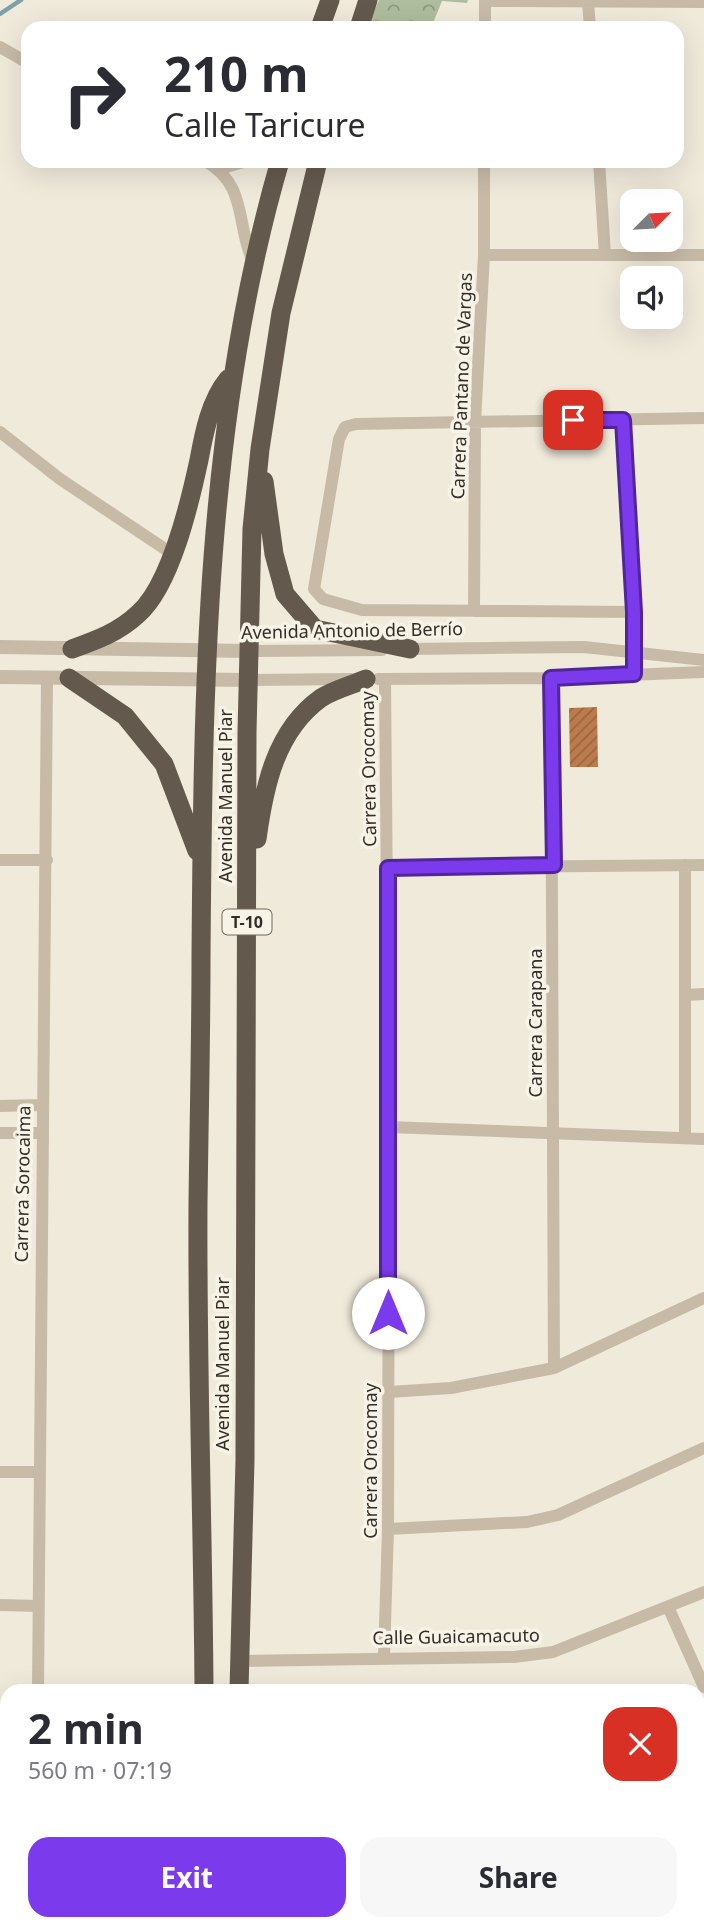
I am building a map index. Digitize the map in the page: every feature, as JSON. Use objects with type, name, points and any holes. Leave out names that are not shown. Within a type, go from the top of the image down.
[{"type":"highway","points":[[322,21],[330,0]]},
{"type":"highway","points":[[361,21],[368,0]]},
{"type":"highway","name":"Avenida Manuel Piar","points":[[204,1684],[198,1219],[202,867],[209,651],[216,513],[235,370],[255,265],[278,168]]},
{"type":"highway","name":"Avenida Manuel Piar","points":[[239,1684],[245,1460],[248,651],[252,529],[260,449],[281,313],[316,168]]},
{"type":"highway","points":[[72,649],[111,635],[140,613],[162,579],[194,481],[206,426],[223,386],[235,370]]},
{"type":"highway","points":[[260,449],[274,554],[285,594],[315,629],[410,649]]},
{"type":"highway","points":[[69,678],[125,716],[164,764],[202,867]]},
{"type":"highway","points":[[247,892],[265,785],[287,733],[321,698],[375,679]]},
{"type":"street","points":[[485,21],[485,1],[704,2]]},
{"type":"street","points":[[588,2],[589,21]]},
{"type":"street","points":[[0,47],[21,59]]},
{"type":"street","name":"Carrera Pantano de Vargas","points":[[474,611],[475,422],[484,255],[484,168]]},
{"type":"street","points":[[599,168],[605,255]]},
{"type":"street","name":"T-10","points":[[219,169],[238,201],[247,249],[255,265]]},
{"type":"street","points":[[484,255],[704,255]]},
{"type":"street","points":[[634,612],[362,610],[323,599],[314,589],[339,439],[345,427],[356,424],[704,418]]},
{"type":"street","points":[[623,420],[634,612],[634,674]]},
{"type":"street","points":[[0,432],[79,492],[171,553]]},
{"type":"street","name":"Avenida Antonio de Berrío","points":[[0,648],[248,651],[584,647],[704,660]]},
{"type":"street","points":[[0,677],[208,680],[551,678],[704,671]]},
{"type":"street","name":"Carrera Sorocaima","points":[[38,1684],[47,677]]},
{"type":"street","name":"Carrera Carapana","points":[[551,678],[554,865],[554,1368]]},
{"type":"street","name":"Carrera Orocomay","points":[[375,679],[388,868],[388,1528],[384,1656]]},
{"type":"street","points":[[0,860],[47,860]]},
{"type":"street","points":[[685,865],[685,1138]]},
{"type":"street","points":[[388,868],[704,865]]},
{"type":"street","points":[[685,995],[704,994]]},
{"type":"street","points":[[0,1106],[42,1105]]},
{"type":"street","points":[[389,1127],[704,1139]]},
{"type":"street","points":[[0,1133],[41,1133]]},
{"type":"street","points":[[388,1392],[452,1388],[554,1368],[703,1302]]},
{"type":"street","points":[[388,1528],[527,1522],[558,1514],[704,1448]]},
{"type":"street","points":[[0,1472],[38,1472]]},
{"type":"street","name":"Calle Guaicamacuto","points":[[240,1661],[384,1656],[514,1657],[553,1652],[669,1609],[704,1592]]},
{"type":"street","points":[[0,1605],[38,1606]]},
{"type":"street","points":[[669,1609],[703,1684]]},
{"type":"green space","points":[[379,0],[468,0],[467,3],[442,1],[434,21],[370,21]]},
{"type":"building","points":[[597,707],[598,767],[570,767],[569,708]]},
{"type":"waterway","points":[[0,14],[21,0]]},
{"type":"route","points":[[388,1313],[388,868],[554,865],[551,678],[634,674],[634,612],[623,420],[573,420]]}]
